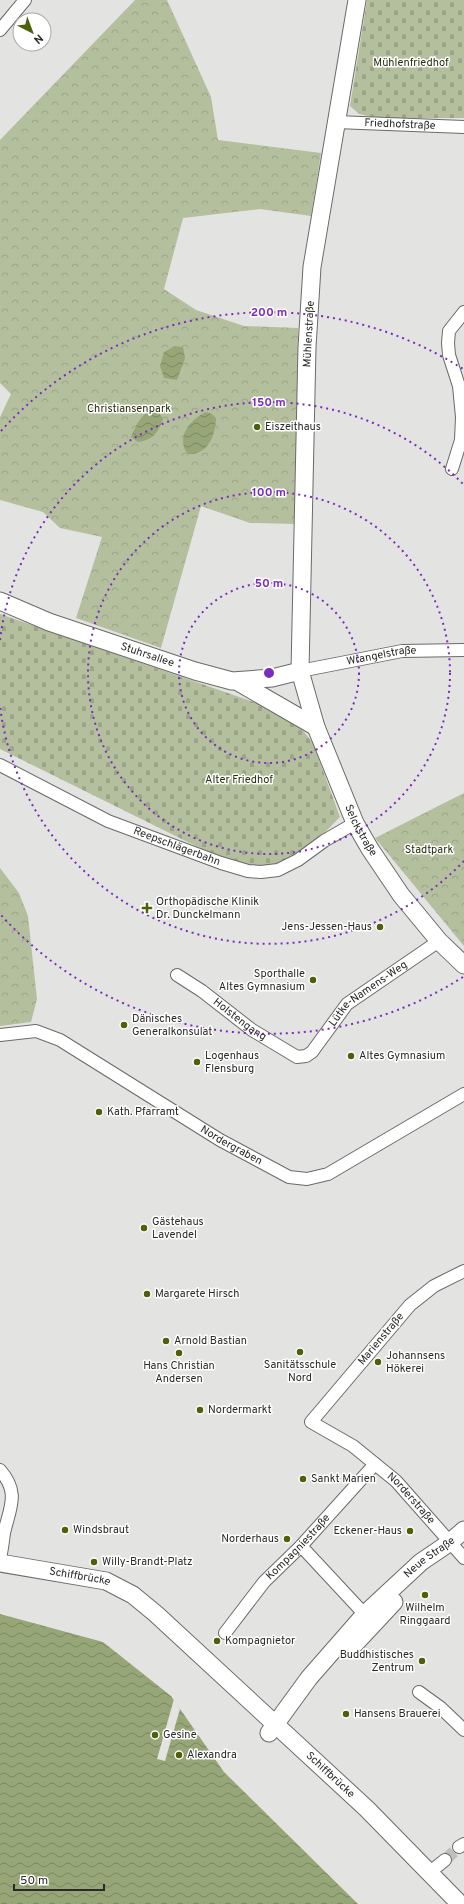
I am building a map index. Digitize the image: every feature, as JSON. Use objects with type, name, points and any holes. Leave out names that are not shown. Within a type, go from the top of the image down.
[{"type":"main road","name":"Mühlenstraße","points":[[300,671],[307,347],[312,274],[357,0]]},
{"type":"main road","name":"Stuhrsallee","points":[[0,601],[49,622],[195,671],[238,682],[272,678],[300,671]]},
{"type":"main road","name":"Selckstraße","points":[[300,671],[316,727],[354,823],[401,895],[439,941],[464,965]]},
{"type":"main road","points":[[238,682],[316,727]]},
{"type":"main road","name":"Neue Straße","points":[[272,1729],[317,1687],[369,1618],[421,1562],[450,1543],[464,1530]]},
{"type":"main road","name":"Schiffbrücke","points":[[0,1563],[48,1570],[103,1591],[126,1604],[148,1621],[193,1665],[367,1809],[460,1904]]},
{"type":"main road","name":"Schiffbrücke","points":[[272,1729],[444,1904]]},
{"type":"street","points":[[0,30],[25,0]]},
{"type":"street","name":"Friedhofstraße","points":[[336,122],[464,127]]},
{"type":"street","points":[[452,469],[461,440],[462,417],[460,386],[449,355],[448,343],[449,331],[464,312]]},
{"type":"street","name":"Wrangelstraße","points":[[300,671],[402,651],[464,650]]},
{"type":"street","name":"Reepschlägerbahn","points":[[0,765],[108,821],[221,863],[248,871],[261,872],[278,870],[298,860],[324,841],[354,823]]},
{"type":"street","name":"Lütke-Namens-Weg","points":[[306,1056],[312,1052],[347,1004],[439,941]]},
{"type":"street","name":"Holstengang","points":[[177,975],[202,991],[252,1030],[297,1057],[306,1056]]},
{"type":"street","name":"Nordergraben","points":[[0,1035],[36,1032],[54,1037],[220,1140],[288,1177],[307,1180],[328,1174],[464,1094]]},
{"type":"street","name":"Marienstraße","points":[[311,1422],[410,1304],[434,1286],[462,1272]]},
{"type":"street","name":"Norderstraße","points":[[311,1422],[353,1446],[396,1481],[464,1558]]},
{"type":"street","name":"Kompagniestraße","points":[[225,1633],[264,1582],[301,1546],[375,1464]]},
{"type":"street","points":[[0,1470],[7,1478],[12,1490],[13,1503],[0,1558]]},
{"type":"street","points":[[301,1546],[369,1618]]},
{"type":"street","points":[[419,1692],[440,1708],[464,1730]]},
{"type":"street","points":[[430,1872],[445,1860]]},
{"type":"green space","name":"Christiansenpark","points":[[135,0],[167,0],[211,97],[218,140],[321,153],[311,216],[260,209],[183,218],[164,289],[196,310],[244,326],[298,328],[296,524],[250,523],[201,506],[161,648],[76,618],[102,537],[60,528],[43,512],[0,500],[0,417],[11,394],[0,383],[0,140]]},
{"type":"green space","name":"Mühlenfriedhof","points":[[367,0],[464,0],[464,118],[376,118],[359,114],[350,106]]},
{"type":"green space","name":"Alter Friedhof","points":[[0,614],[268,707],[296,722],[313,743],[340,817],[311,846],[285,864],[277,866],[256,866],[243,864],[222,859],[0,749]]},
{"type":"green space","name":"Stadtpark","points":[[464,793],[464,946],[375,838]]},
{"type":"green space","points":[[0,868],[19,893],[28,916],[37,999],[31,1022],[0,1026]]},
{"type":"water","points":[[175,346],[183,347],[185,358],[177,380],[164,378],[160,366],[164,352]]},
{"type":"water","points":[[156,408],[163,419],[157,432],[148,440],[138,442],[131,437],[135,427],[143,416]]},
{"type":"water","points":[[206,412],[212,414],[216,418],[216,425],[212,437],[205,448],[200,452],[188,454],[184,448],[183,442],[186,430],[195,419]]},
{"type":"water","points":[[0,1614],[103,1642],[171,1696],[224,1772],[358,1904],[0,1904]]},
{"type":"pier","points":[[174,1699],[180,1709],[165,1761],[157,1759]]},
{"type":"tunnel","points":[[445,1860],[459,1847]]},
{"type":"place","name":"Eiszeithaus","points":[[257,427]]},
{"type":"place","name":"Orthopädische Klinik Dr. Dunckelmann","points":[[147,908]]},
{"type":"place","name":"Jens-Jessen-Haus","points":[[380,927]]},
{"type":"place","name":"Sporthalle Altes Gymnasium","points":[[313,980]]},
{"type":"place","name":"Dänisches Generalkonsulat","points":[[124,1025]]},
{"type":"place","name":"Altes Gymnasium","points":[[351,1056]]},
{"type":"place","name":"Logenhaus Flensburg","points":[[197,1062]]},
{"type":"place","name":"Kath. Pfarramt","points":[[99,1112]]},
{"type":"place","name":"Gästehaus Lavendel","points":[[144,1228]]},
{"type":"place","name":"Margarete Hirsch","points":[[147,1294]]},
{"type":"place","name":"Arnold Bastian","points":[[166,1341]]},
{"type":"place","name":"Sanitätsschule Nord","points":[[300,1352]]},
{"type":"place","name":"Hans Christian Andersen","points":[[179,1353]]},
{"type":"place","name":"Johannsens Hökerei","points":[[378,1362]]},
{"type":"place","name":"Nordermarkt","points":[[200,1410]]},
{"type":"place","name":"Sankt Marien","points":[[303,1479]]},
{"type":"place","name":"Windsbraut","points":[[65,1530]]},
{"type":"place","name":"Eckener-Haus","points":[[410,1531]]},
{"type":"place","name":"Norderhaus","points":[[287,1539]]},
{"type":"place","name":"Willy-Brandt-Platz","points":[[94,1562]]},
{"type":"place","name":"Wilhelm Ringgaard","points":[[425,1595]]},
{"type":"place","name":"Kompagnietor","points":[[217,1641]]},
{"type":"place","name":"Buddhistisches Zentrum","points":[[422,1661]]},
{"type":"place","name":"Hansens Brauerei","points":[[346,1714]]},
{"type":"place","name":"Gesine","points":[[155,1735]]},
{"type":"place","name":"Alexandra","points":[[179,1755]]}]
